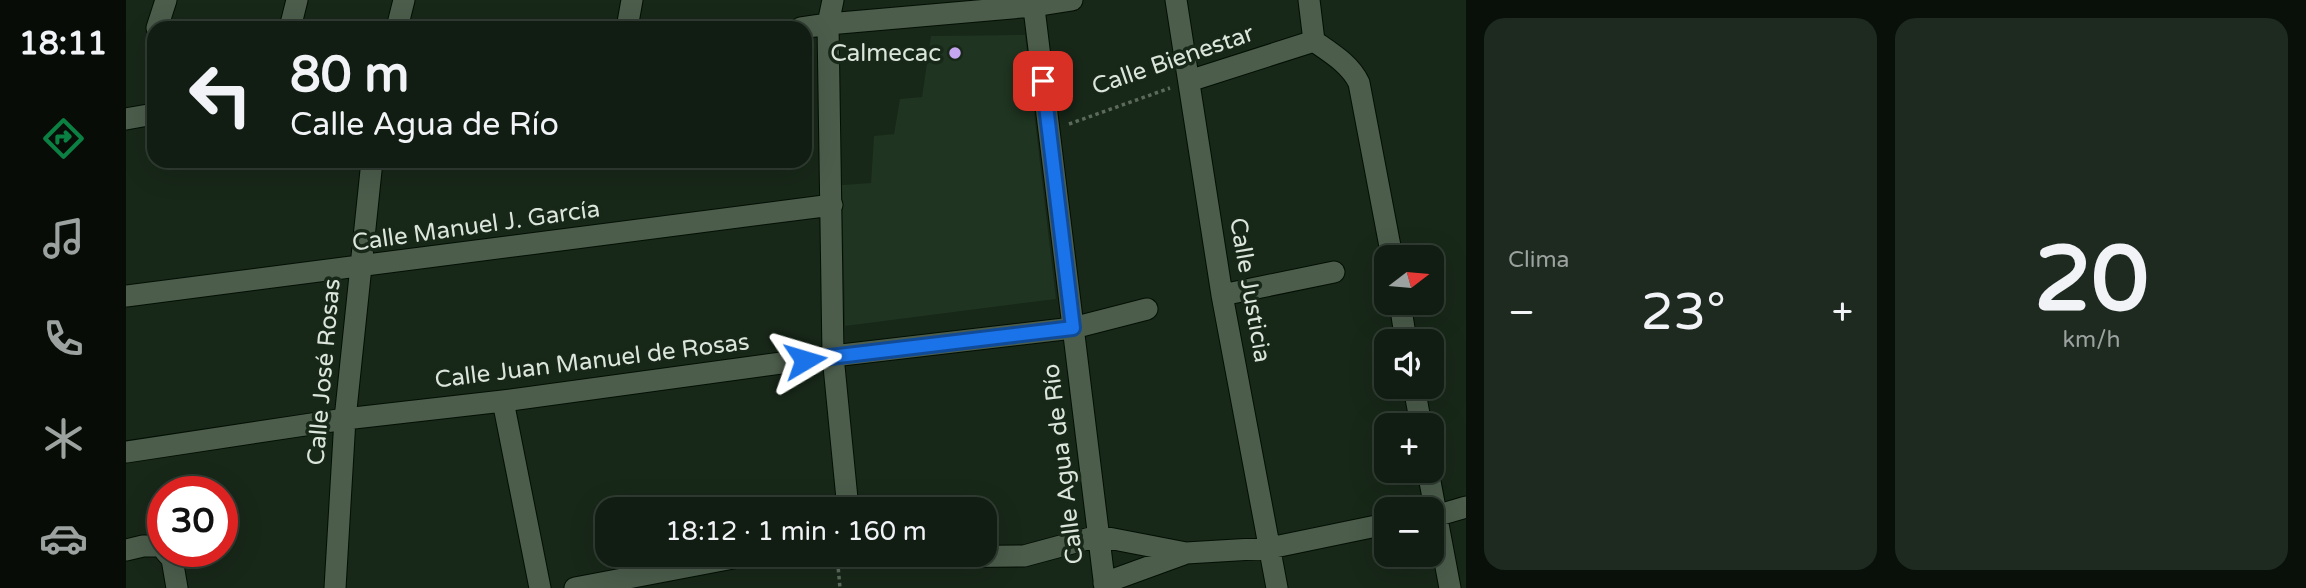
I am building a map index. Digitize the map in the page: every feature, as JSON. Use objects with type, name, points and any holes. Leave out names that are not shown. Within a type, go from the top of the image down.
[{"type":"street","points":[[159,21],[166,0]]},
{"type":"street","points":[[292,21],[297,0]]},
{"type":"street","points":[[399,21],[404,0]]},
{"type":"street","points":[[628,21],[632,0]]},
{"type":"street","points":[[833,0],[828,24],[833,356],[847,497]]},
{"type":"street","points":[[812,26],[1072,0]]},
{"type":"street","name":"Calle Justicia","points":[[1176,0],[1222,295],[1277,588]]},
{"type":"street","points":[[1309,0],[1314,41],[1342,62],[1359,83],[1390,245]]},
{"type":"street","name":"Calle Agua de Río","points":[[1034,3],[1104,585]]},
{"type":"street","name":"Calle Bienestar","points":[[1189,81],[1314,41]]},
{"type":"street","points":[[126,119],[147,115]]},
{"type":"street","name":"Calle José Rosas","points":[[335,588],[345,419],[371,168]]},
{"type":"street","name":"Calle Manuel J. García","points":[[126,296],[832,205]]},
{"type":"street","points":[[1222,295],[1334,272]]},
{"type":"street","name":"Calle Juan Manuel de Rosas","points":[[126,452],[345,419],[1073,328],[1147,309]]},
{"type":"street","points":[[503,401],[540,588]]},
{"type":"street","points":[[1444,513],[1466,507]]},
{"type":"street","points":[[997,556],[1024,556],[1098,536],[1186,553],[1270,548],[1374,526]]},
{"type":"street","points":[[126,550],[147,546]]},
{"type":"street","points":[[1104,585],[1186,553]]},
{"type":"street","points":[[1444,561],[1450,588]]},
{"type":"street","points":[[173,567],[177,588]]},
{"type":"street","points":[[575,588],[686,567]]},
{"type":"path","name":"Calle Bienestar","points":[[1049,131],[1189,81]]},
{"type":"path","points":[[838,567],[840,588]]},
{"type":"shaded area","points":[[1025,35],[1056,299],[845,326],[842,185],[871,183],[874,136],[894,134],[900,99],[922,97],[931,36]]},
{"type":"place","name":"Calmecac","points":[[955,53]]},
{"type":"route","points":[[805,360],[1073,328],[1043,81]]}]
